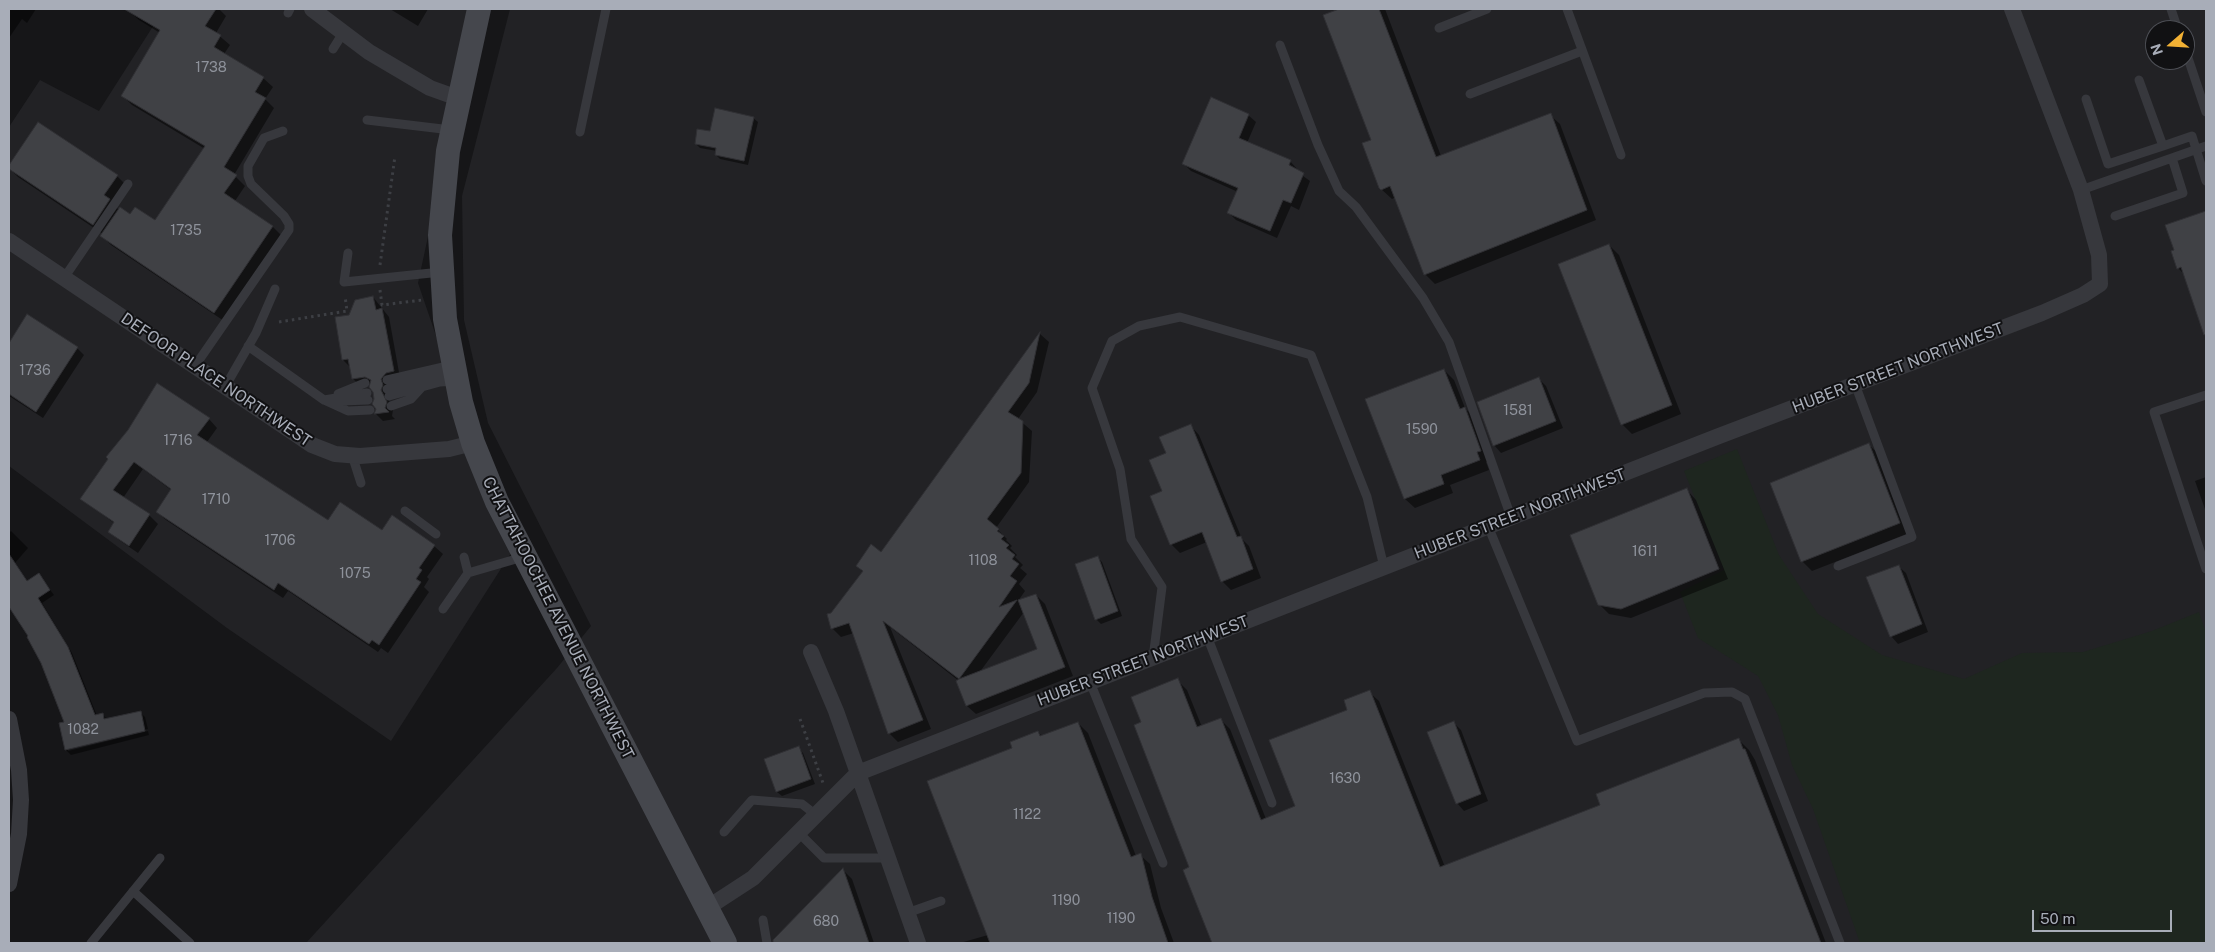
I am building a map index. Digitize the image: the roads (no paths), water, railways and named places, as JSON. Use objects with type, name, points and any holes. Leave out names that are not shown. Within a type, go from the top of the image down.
[{"type":"street","points":[[312,9],[370,52],[430,88],[458,98]]},
{"type":"street","name":"CHATTAHOOCHEE AVENUE NORTHWEST","points":[[479,9],[458,98],[443,193],[441,272],[445,319],[454,372],[473,443],[497,502],[725,943]]},
{"type":"street","name":"HUBER STREET NORTHWEST","points":[[707,908],[753,878],[858,773],[1511,517],[2042,313],[2083,295],[2100,284],[2099,255],[2080,190],[2012,9]]},
{"type":"street","name":"DEFOOR PLACE NORTHWEST","points":[[9,241],[312,445],[335,454],[352,455],[449,449],[473,443]]},
{"type":"street","points":[[811,652],[836,711],[918,943]]},
{"type":"street","points":[[9,718],[19,770],[21,800],[18,834],[9,884]]},
{"type":"lane","points":[[580,132],[606,9]]},
{"type":"lane","points":[[1439,28],[1487,9]]},
{"type":"lane","points":[[1567,9],[1621,155]]},
{"type":"lane","points":[[333,49],[343,33]]},
{"type":"lane","points":[[1280,46],[1339,191],[1356,207],[1423,298],[1450,342],[1511,517]]},
{"type":"lane","points":[[1470,94],[1582,51]]},
{"type":"lane","points":[[2192,70],[2206,112]]},
{"type":"lane","points":[[2140,80],[2163,146]]},
{"type":"lane","points":[[2086,99],[2108,164],[2192,136],[2206,181]]},
{"type":"lane","points":[[367,120],[452,130]]},
{"type":"lane","points":[[195,366],[289,230],[289,224],[284,216],[252,184],[248,176],[248,166],[264,138],[283,131]]},
{"type":"lane","points":[[2080,190],[2206,146]]},
{"type":"lane","points":[[2115,216],[2183,193],[2172,158]]},
{"type":"lane","points":[[64,278],[128,184]]},
{"type":"lane","points":[[348,253],[344,286],[441,272]]},
{"type":"lane","points":[[225,387],[248,346],[275,289]]},
{"type":"lane","points":[[1153,658],[1162,587],[1131,539],[1120,469],[1092,388],[1112,341],[1139,326],[1180,317],[1310,355],[1367,497],[1384,567]]},
{"type":"lane","points":[[248,346],[324,400],[348,411],[370,410]]},
{"type":"lane","points":[[422,387],[388,388],[454,372]]},
{"type":"lane","points":[[392,406],[411,398],[422,387],[454,372]]},
{"type":"lane","points":[[324,400],[365,383]]},
{"type":"lane","points":[[1838,566],[1912,537],[1855,384]]},
{"type":"lane","points":[[2206,395],[2154,412],[2206,569]]},
{"type":"lane","points":[[324,400],[367,396]]},
{"type":"lane","points":[[352,455],[360,483]]},
{"type":"lane","points":[[405,511],[436,534]]},
{"type":"lane","points":[[1488,526],[1577,741],[1704,693],[1732,692],[1745,699],[1840,943]]},
{"type":"lane","points":[[464,556],[468,573]]},
{"type":"lane","points":[[443,609],[468,573],[526,556]]},
{"type":"lane","points":[[1207,636],[1272,804]]},
{"type":"lane","points":[[1090,682],[1163,863]]},
{"type":"lane","points":[[724,832],[752,800],[802,804],[816,815]]},
{"type":"lane","points":[[799,833],[824,858],[888,858]]},
{"type":"lane","points":[[90,943],[160,858]]},
{"type":"lane","points":[[133,891],[190,943]]},
{"type":"lane","points":[[907,913],[941,901]]},
{"type":"lane","points":[[763,920],[767,943]]}]
